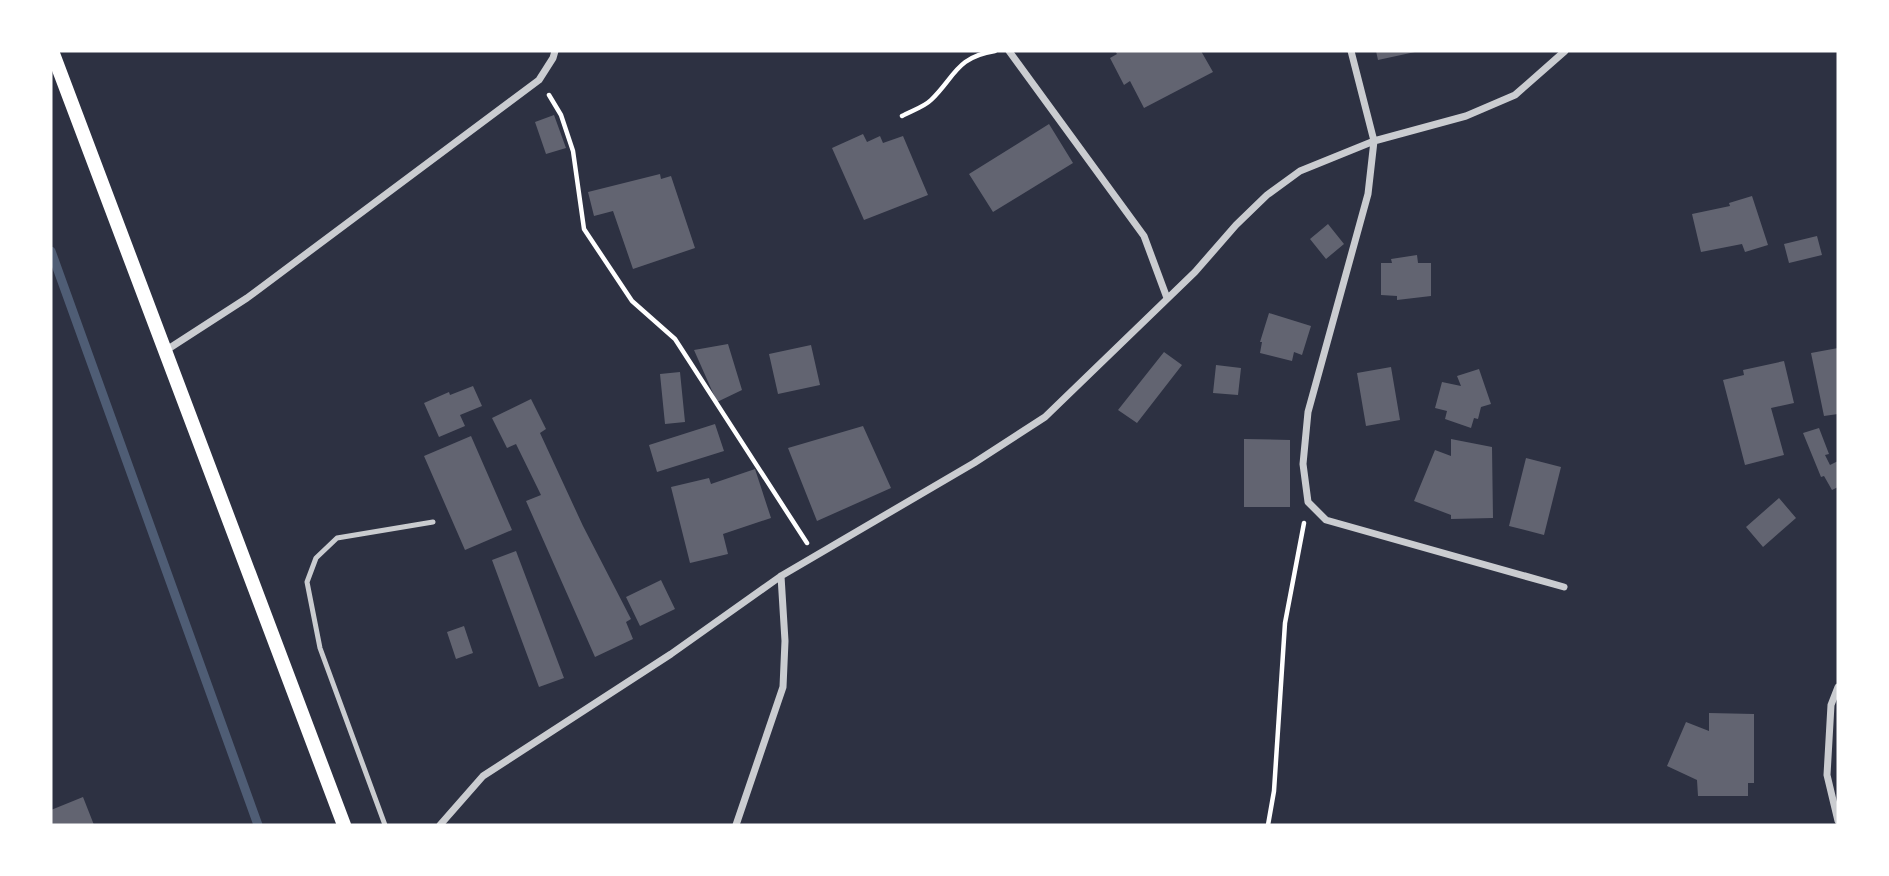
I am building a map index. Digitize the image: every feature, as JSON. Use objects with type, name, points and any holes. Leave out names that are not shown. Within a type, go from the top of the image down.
[{"type":"main road","points":[[52,51],[344,825]]},
{"type":"street","points":[[165,351],[247,298],[539,80],[555,51]]},
{"type":"street","points":[[1009,51],[1144,236],[1167,298]]},
{"type":"street","points":[[1351,51],[1374,141],[1368,194],[1308,412],[1303,464],[1308,502],[1326,520],[1564,587]]},
{"type":"street","points":[[440,825],[483,776],[671,654],[781,576],[974,463],[1045,417],[1195,272],[1267,195],[1300,171],[1374,141],[1466,116],[1515,95],[1564,51]]},
{"type":"street","points":[[736,825],[783,687],[785,641],[781,576]]},
{"type":"street","points":[[1838,687],[1831,705],[1827,775],[1838,821]]},
{"type":"lane","points":[[385,825],[320,648],[307,582],[316,558],[337,538],[433,522]]},
{"type":"path","points":[[902,116],[930,102],[956,67],[980,53],[999,51]]},
{"type":"path","points":[[539,80],[561,115],[573,150],[584,229],[632,301],[675,339],[816,555]]},
{"type":"path","points":[[1268,825],[1274,791],[1285,624],[1308,502]]},
{"type":"building","points":[[1115,51],[1201,51],[1213,72],[1144,108],[1130,81],[1124,85],[1110,58],[1117,54]]},
{"type":"building","points":[[1376,51],[1415,51],[1415,52],[1378,60]]},
{"type":"building","points":[[554,115],[566,148],[546,154],[535,122]]},
{"type":"building","points":[[1049,124],[1073,163],[993,212],[969,174]]},
{"type":"building","points":[[863,134],[867,142],[880,136],[883,143],[903,136],[928,195],[864,220],[832,148]]},
{"type":"building","points":[[660,174],[661,179],[671,176],[695,248],[633,269],[613,211],[594,216],[588,192]]},
{"type":"building","points":[[1752,196],[1768,245],[1745,252],[1742,244],[1701,252],[1692,214],[1730,206],[1729,203]]},
{"type":"building","points":[[1328,224],[1344,244],[1326,259],[1310,239]]},
{"type":"building","points":[[1817,236],[1822,255],[1789,263],[1784,244]]},
{"type":"building","points":[[1417,255],[1418,263],[1431,263],[1431,296],[1397,300],[1397,296],[1381,295],[1381,263],[1392,263],[1391,259]]},
{"type":"building","points":[[1269,313],[1311,326],[1302,355],[1294,352],[1292,361],[1260,353],[1260,342]]},
{"type":"building","points":[[728,344],[742,390],[717,402],[694,350]]},
{"type":"building","points":[[811,345],[820,385],[778,394],[769,354]]},
{"type":"building","points":[[1838,348],[1838,414],[1824,416],[1811,353]]},
{"type":"building","points":[[1164,352],[1182,365],[1137,423],[1118,410]]},
{"type":"building","points":[[1784,361],[1794,403],[1771,408],[1784,455],[1745,465],[1723,380],[1744,375],[1743,370]]},
{"type":"building","points":[[1216,365],[1241,368],[1238,395],[1213,393]]},
{"type":"building","points":[[1391,367],[1400,420],[1366,426],[1357,373]]},
{"type":"building","points":[[1479,369],[1491,404],[1481,407],[1478,419],[1474,418],[1471,428],[1445,419],[1447,411],[1435,408],[1442,382],[1461,386],[1457,376]]},
{"type":"building","points":[[680,372],[685,422],[665,424],[660,374]]},
{"type":"building","points":[[473,386],[482,406],[460,415],[465,426],[439,437],[424,403],[449,392],[450,395]]},
{"type":"building","points":[[531,399],[546,429],[540,433],[583,526],[631,619],[626,622],[633,639],[595,657],[526,501],[541,495],[516,444],[507,448],[492,418]]},
{"type":"building","points":[[715,424],[724,451],[657,472],[649,445]]},
{"type":"building","points":[[863,426],[891,488],[817,521],[788,448]]},
{"type":"building","points":[[1819,428],[1829,454],[1825,455],[1830,465],[1838,461],[1838,487],[1832,490],[1824,476],[1821,477],[1803,433]]},
{"type":"building","points":[[471,436],[512,530],[465,550],[424,456]]},
{"type":"building","points":[[1244,439],[1290,440],[1290,507],[1244,507]]},
{"type":"building","points":[[1451,439],[1492,447],[1493,518],[1451,519],[1451,515],[1414,501],[1435,450],[1451,456]]},
{"type":"building","points":[[1526,458],[1561,467],[1544,535],[1509,526]]},
{"type":"building","points":[[755,469],[771,518],[723,534],[728,554],[690,563],[671,487],[709,478],[711,484]]},
{"type":"building","points":[[1779,498],[1796,518],[1763,547],[1746,527]]},
{"type":"building","points":[[516,551],[564,678],[539,687],[492,560]]},
{"type":"building","points":[[661,580],[675,609],[640,626],[626,597]]},
{"type":"building","points":[[464,626],[473,653],[456,659],[447,632]]},
{"type":"building","points":[[1709,713],[1754,714],[1754,783],[1748,783],[1748,796],[1698,796],[1697,780],[1667,766],[1686,722],[1709,731]]},
{"type":"building","points":[[83,797],[94,825],[51,825],[51,810]]},
{"type":"waterway","points":[[51,251],[258,825]]}]
